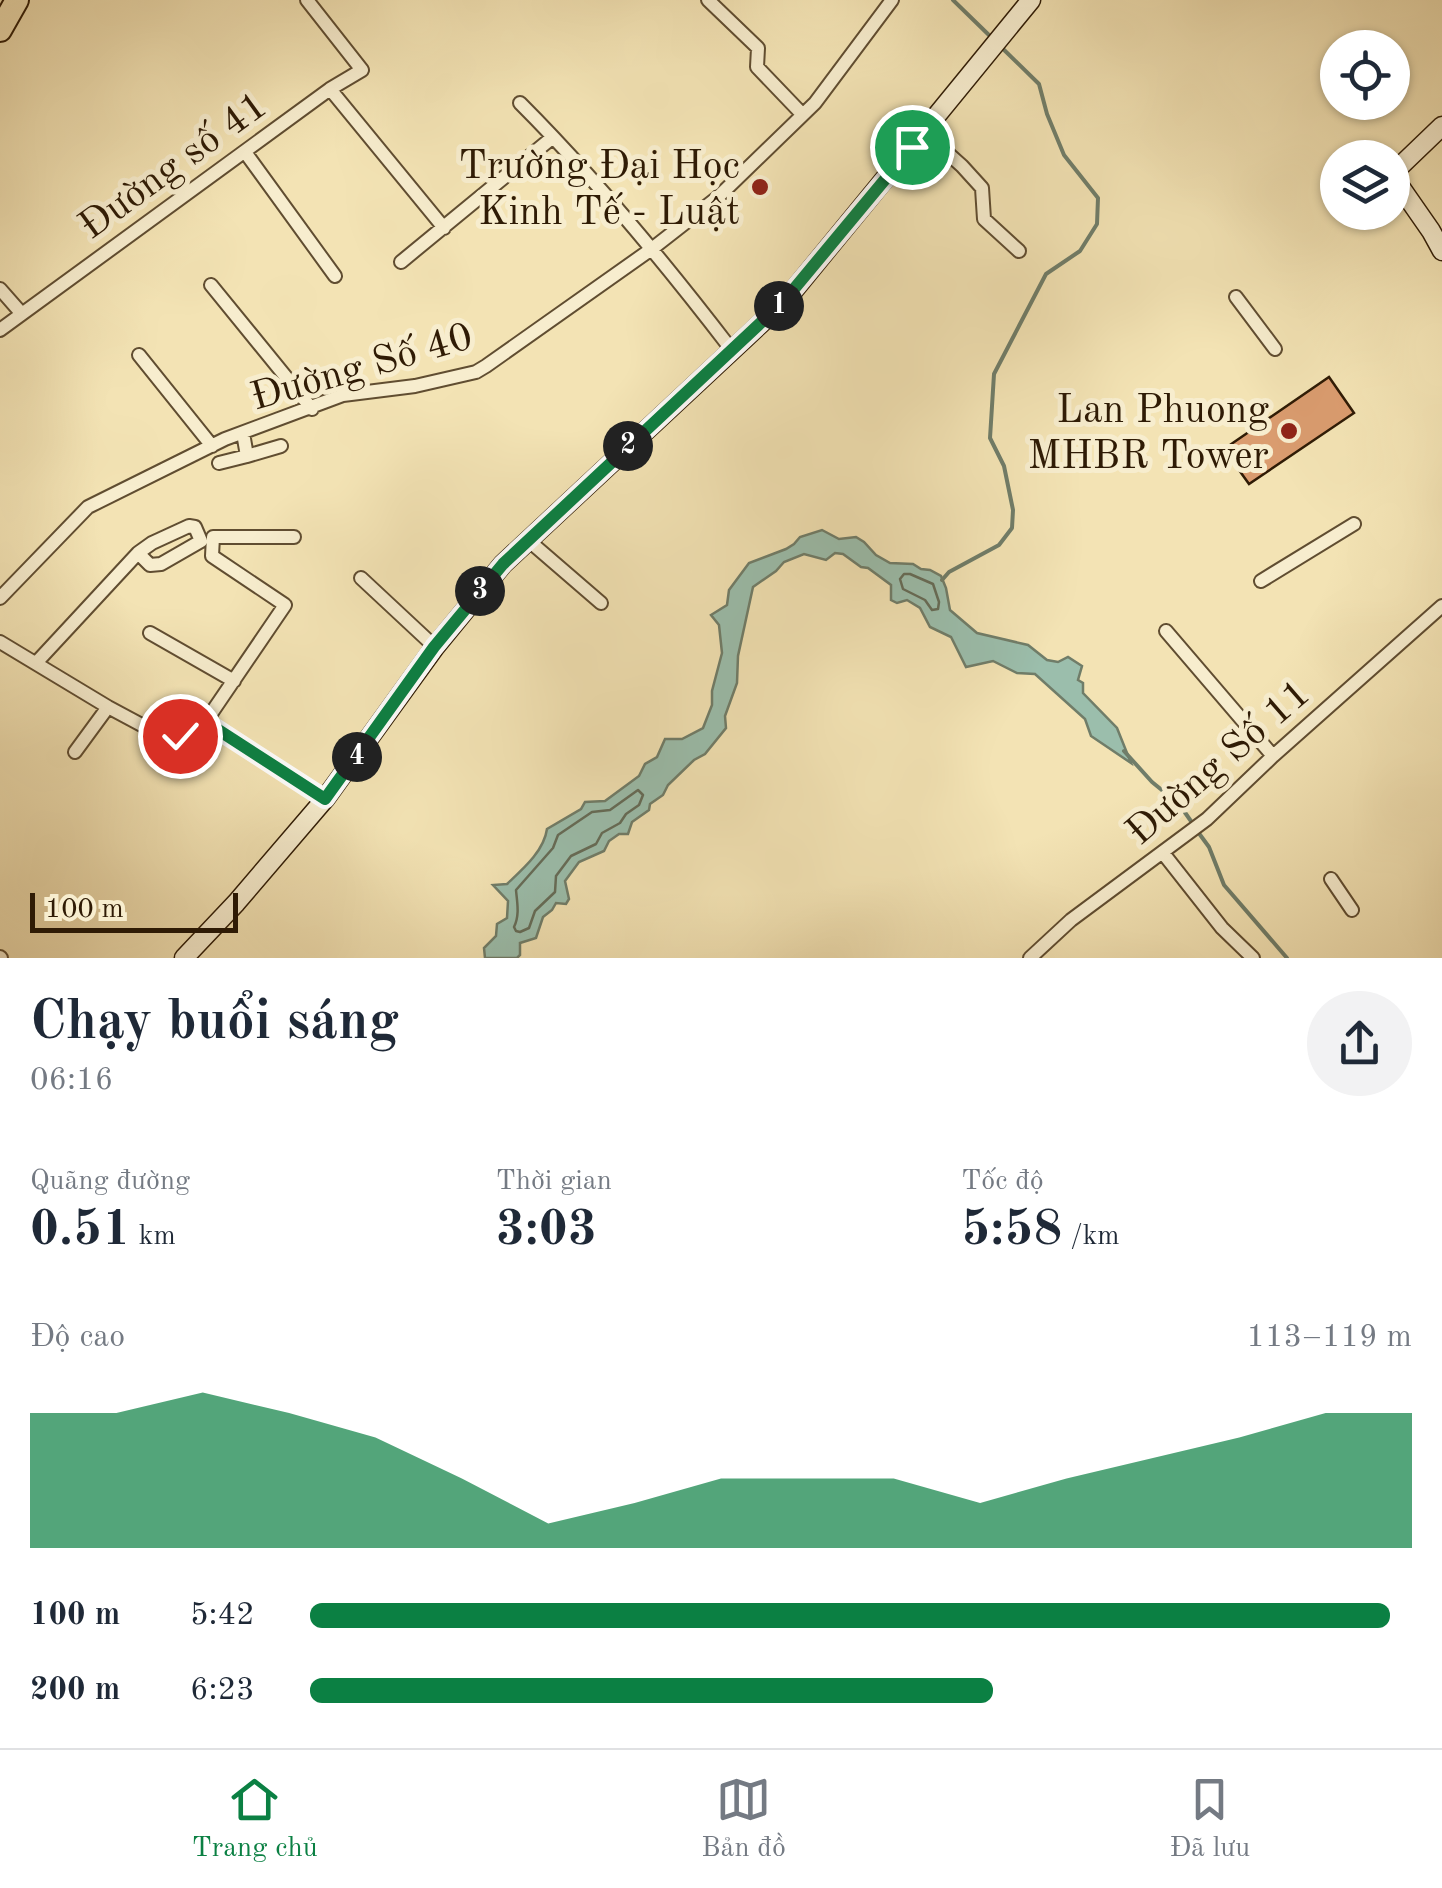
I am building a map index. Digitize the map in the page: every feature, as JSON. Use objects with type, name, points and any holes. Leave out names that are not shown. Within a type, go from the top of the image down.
[{"type":"highway","points":[[0,30],[18,0]]},
{"type":"main road","points":[[184,958],[325,799],[434,647],[503,564],[784,301],[1031,0]]},
{"type":"main road","points":[[1410,157],[1442,126]]},
{"type":"main road","points":[[1410,201],[1442,251]]},
{"type":"street","name":"Đường số 41","points":[[0,330],[330,89],[362,70],[307,0]]},
{"type":"street","points":[[708,0],[758,48],[756,67],[802,114]]},
{"type":"street","name":"Đường Số 40","points":[[0,598],[88,507],[212,446],[343,395],[416,386],[476,372],[653,248],[717,198],[815,103],[893,0]]},
{"type":"street","points":[[330,89],[444,228]]},
{"type":"street","points":[[520,103],[653,248],[731,349]]},
{"type":"street","points":[[924,132],[982,188],[984,219],[1020,251]]},
{"type":"street","points":[[401,262],[554,137]]},
{"type":"street","points":[[245,152],[335,276]]},
{"type":"street","points":[[211,285],[312,409]]},
{"type":"street","points":[[0,289],[22,314]]},
{"type":"street","points":[[1236,297],[1276,349]]},
{"type":"street","points":[[139,355],[212,446]]},
{"type":"street","points":[[243,433],[247,456]]},
{"type":"street","points":[[219,463],[281,446]]},
{"type":"street","points":[[1260,581],[1354,524]]},
{"type":"street","points":[[0,642],[164,737],[192,734],[206,722],[284,605],[212,556],[212,538],[294,537]]},
{"type":"street","points":[[528,540],[601,604]]},
{"type":"street","points":[[36,663],[138,552]]},
{"type":"street","points":[[362,578],[434,647]]},
{"type":"street","name":"Đường Số 11","points":[[1030,958],[1071,920],[1207,820],[1442,606]]},
{"type":"street","points":[[1166,631],[1273,756]]},
{"type":"street","points":[[150,634],[234,682]]},
{"type":"street","points":[[76,752],[108,708]]},
{"type":"street","points":[[206,722],[325,799]]},
{"type":"street","points":[[1166,851],[1222,928],[1253,958]]},
{"type":"street","points":[[1331,879],[1352,910]]},
{"type":"water","points":[[822,530],[839,539],[856,537],[890,563],[913,564],[941,576],[950,610],[977,633],[1028,645],[1047,660],[1058,662],[1068,657],[1082,666],[1078,680],[1083,683],[1083,693],[1117,728],[1131,763],[1091,736],[1085,719],[1035,674],[1017,673],[993,661],[966,667],[951,637],[930,627],[920,608],[907,600],[891,600],[891,585],[868,568],[843,554],[835,553],[826,560],[804,554],[784,562],[753,587],[738,656],[737,683],[725,716],[726,728],[705,754],[650,804],[649,810],[632,822],[628,834],[619,834],[604,851],[579,862],[565,881],[569,899],[566,904],[556,903],[543,917],[536,938],[520,943],[517,958],[485,958],[484,948],[496,936],[497,924],[507,918],[508,901],[493,885],[507,884],[526,866],[542,845],[547,829],[581,809],[585,802],[605,801],[639,776],[645,764],[657,757],[665,739],[682,739],[703,728],[712,705],[722,653],[719,625],[711,615],[727,605],[729,590],[749,563]]},
{"type":"building","name":"Lan Phuong MHBR Tower","points":[[1329,377],[1354,413],[1249,484],[1224,449]]},
{"type":"waterway","points":[[953,0],[992,38]]},
{"type":"waterway","points":[[942,580],[949,572],[999,545],[1012,528],[1013,510],[1004,466],[990,438],[994,374],[1046,274],[1080,251],[1097,224],[1098,198],[1064,155],[1039,84],[999,45]]},
{"type":"waterway","points":[[1124,751],[1179,804],[1193,824]]},
{"type":"waterway","points":[[1198,832],[1209,847],[1224,885],[1287,958]]},
{"type":"place","name":"Trường Đại Học Kinh Tế - Luật","points":[[760,187]]},
{"type":"place","name":"Lan Phuong MHBR Tower","points":[[1289,431]]},
{"type":"route","points":[[180,736],[192,734],[206,722],[325,799],[434,647],[503,564],[784,301],[912,147]]}]
